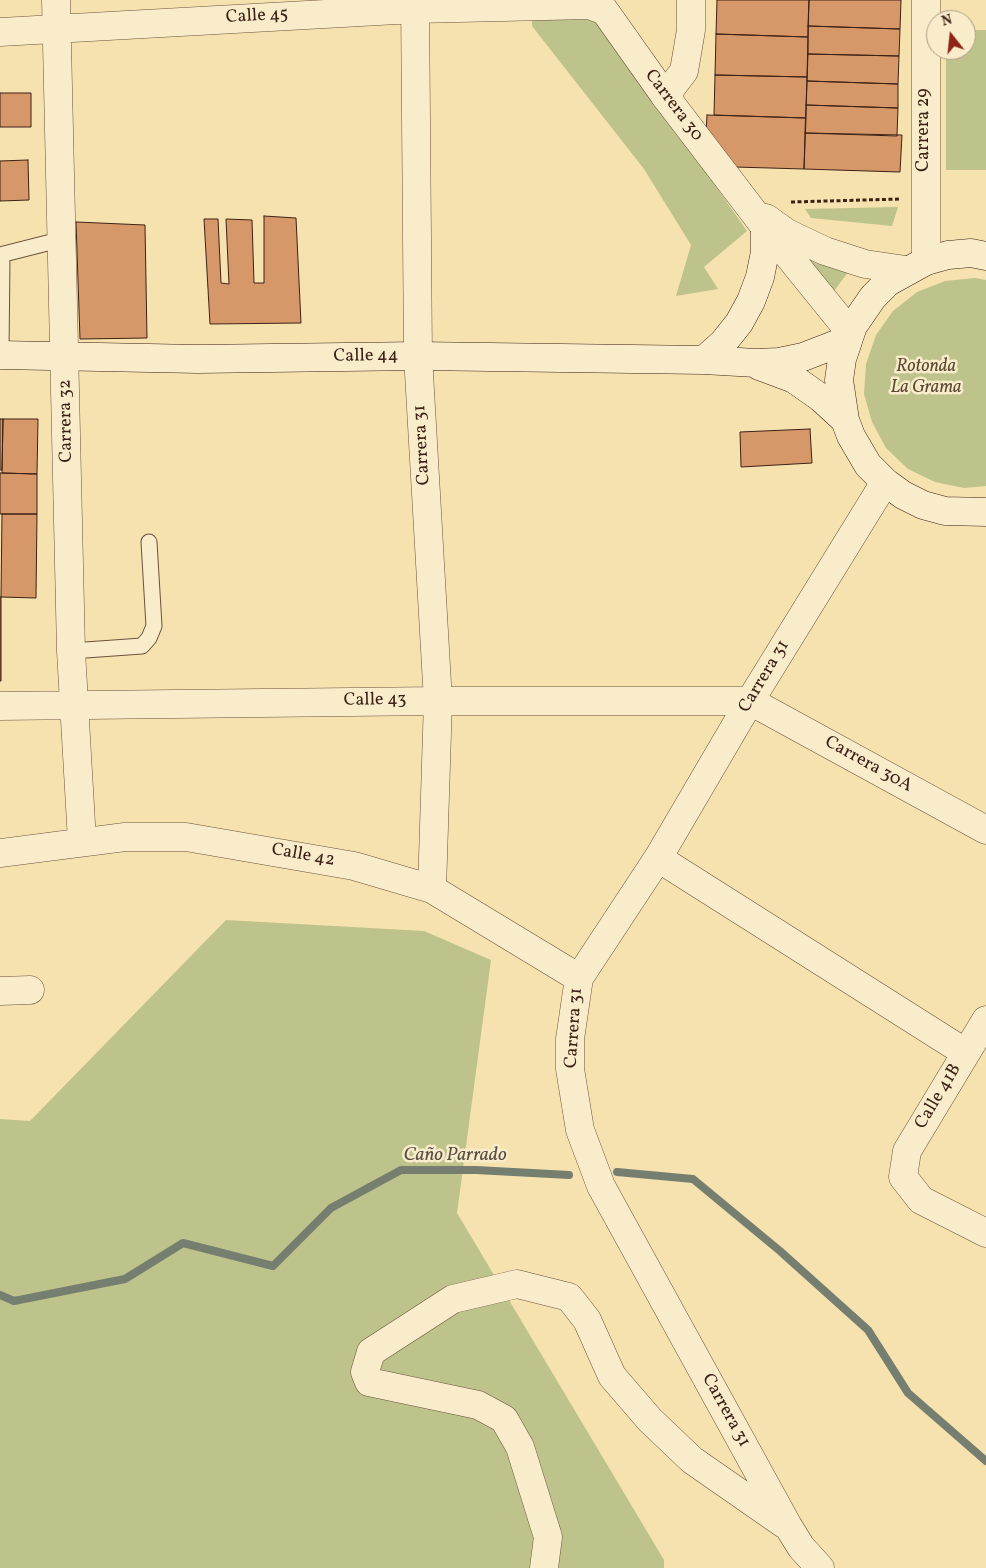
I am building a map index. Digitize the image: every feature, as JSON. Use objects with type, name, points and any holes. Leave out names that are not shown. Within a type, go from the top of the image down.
[{"type":"street","name":"Carrera 32","points":[[56,0],[66,355],[71,651],[82,841]]},
{"type":"street","points":[[665,96],[684,71],[691,30],[691,0]]},
{"type":"street","name":"Carrera 29","points":[[916,265],[925,198],[926,0]]},
{"type":"street","name":"Calle 45","points":[[0,32],[57,30],[415,4],[600,5]]},
{"type":"street","name":"Carrera 31","points":[[415,4],[418,356],[438,701],[432,889]]},
{"type":"street","name":"Carrera 30","points":[[600,5],[665,96],[849,336]]},
{"type":"street","points":[[704,360],[723,343],[739,323],[751,301],[760,277],[765,252],[759,218]]},
{"type":"street","name":"Carrera 30","points":[[759,218],[825,251],[865,264],[916,265]]},
{"type":"street","points":[[981,252],[948,255],[916,265],[888,282],[860,314],[849,336],[840,380],[845,420],[859,451],[885,482],[904,495],[924,505],[945,511],[986,512]]},
{"type":"street","name":"Calle 44","points":[[0,355],[198,359],[418,356],[779,362],[802,357],[849,336]]},
{"type":"street","name":"Calle 44","points":[[733,361],[764,366],[794,379],[821,398],[845,420]]},
{"type":"street","name":"Carrera 31","points":[[820,1568],[788,1526],[601,1186],[589,1159],[580,1130],[570,1070],[573,1008],[578,978],[658,858],[750,701],[885,482]]},
{"type":"street","name":"Calle 43","points":[[0,706],[438,701],[750,701]]},
{"type":"street","name":"Carrera 30A","points":[[750,701],[986,830]]},
{"type":"street","name":"Calle 42","points":[[0,853],[125,837],[186,837],[354,866],[432,889],[578,978]]},
{"type":"street","points":[[658,858],[966,1053]]},
{"type":"street","points":[[0,991],[30,990]]},
{"type":"street","name":"Calle 41B","points":[[986,1020],[907,1150],[903,1178],[921,1200],[986,1233]]},
{"type":"street","points":[[544,1568],[548,1537],[520,1447],[504,1419],[478,1405],[369,1382],[365,1372],[371,1352],[453,1299],[517,1284],[569,1297],[587,1320],[612,1376],[650,1420],[692,1460],[788,1526]]},
{"type":"lane","points":[[0,355],[1,255],[63,239]]},
{"type":"lane","points":[[71,651],[142,646],[149,638],[154,626],[149,542]]},
{"type":"path","points":[[784,203],[925,198]]},
{"type":"green space","points":[[589,5],[747,231],[704,267],[718,289],[676,296],[691,245],[644,169],[532,26],[532,19]]},
{"type":"green space","points":[[976,30],[986,30],[986,170],[946,170],[946,60],[976,60]]},
{"type":"green space","points":[[898,207],[892,226],[811,218],[805,209]]},
{"type":"green space","points":[[798,252],[849,271],[831,295]]},
{"type":"green space","name":"Rotonda La Grama","points":[[975,278],[986,280],[986,486],[964,488],[935,482],[908,469],[886,448],[872,422],[864,394],[866,364],[876,335],[893,311],[917,292],[945,281]]},
{"type":"green space","points":[[226,920],[424,931],[491,960],[457,1213],[664,1560],[664,1568],[0,1568],[0,1119],[30,1121]]},
{"type":"building","points":[[717,0],[809,0],[808,37],[716,34]]},
{"type":"building","points":[[809,0],[901,0],[900,29],[808,26]]},
{"type":"building","points":[[808,26],[900,29],[899,56],[808,54]]},
{"type":"building","points":[[716,34],[808,37],[807,77],[715,75]]},
{"type":"building","points":[[808,54],[899,56],[898,84],[807,81]]},
{"type":"building","points":[[715,75],[807,77],[806,118],[714,115]]},
{"type":"building","points":[[807,81],[898,84],[898,108],[806,105]]},
{"type":"building","points":[[0,93],[31,93],[31,127],[0,127]]},
{"type":"building","points":[[806,105],[898,108],[897,136],[805,133]]},
{"type":"building","points":[[707,115],[806,118],[804,169],[735,167],[706,135]]},
{"type":"building","points":[[805,133],[902,135],[900,172],[804,169]]},
{"type":"building","points":[[28,160],[29,200],[0,201],[0,161]]},
{"type":"building","points":[[264,216],[296,218],[301,323],[210,324],[204,219],[218,219],[221,283],[229,284],[226,219],[252,220],[254,283],[264,283]]},
{"type":"building","points":[[76,222],[145,225],[147,338],[80,339]]},
{"type":"building","points":[[0,419],[3,419],[2,470],[0,470]]},
{"type":"building","points":[[3,419],[38,419],[37,474],[2,473]]},
{"type":"building","points":[[810,429],[812,463],[741,467],[740,432]]},
{"type":"building","points":[[0,473],[37,474],[37,514],[0,514]]},
{"type":"building","points":[[2,514],[37,514],[36,598],[1,597]]},
{"type":"building","points":[[1,597],[1,681],[0,681]]},
{"type":"waterway","name":"Caño Parrado","points":[[0,1295],[14,1301],[125,1279],[183,1243],[273,1266],[331,1208],[401,1170],[476,1170],[569,1175]]},
{"type":"waterway","name":"Caño Parrado","points":[[617,1172],[693,1179],[780,1251],[868,1330],[908,1393],[986,1461]]}]
